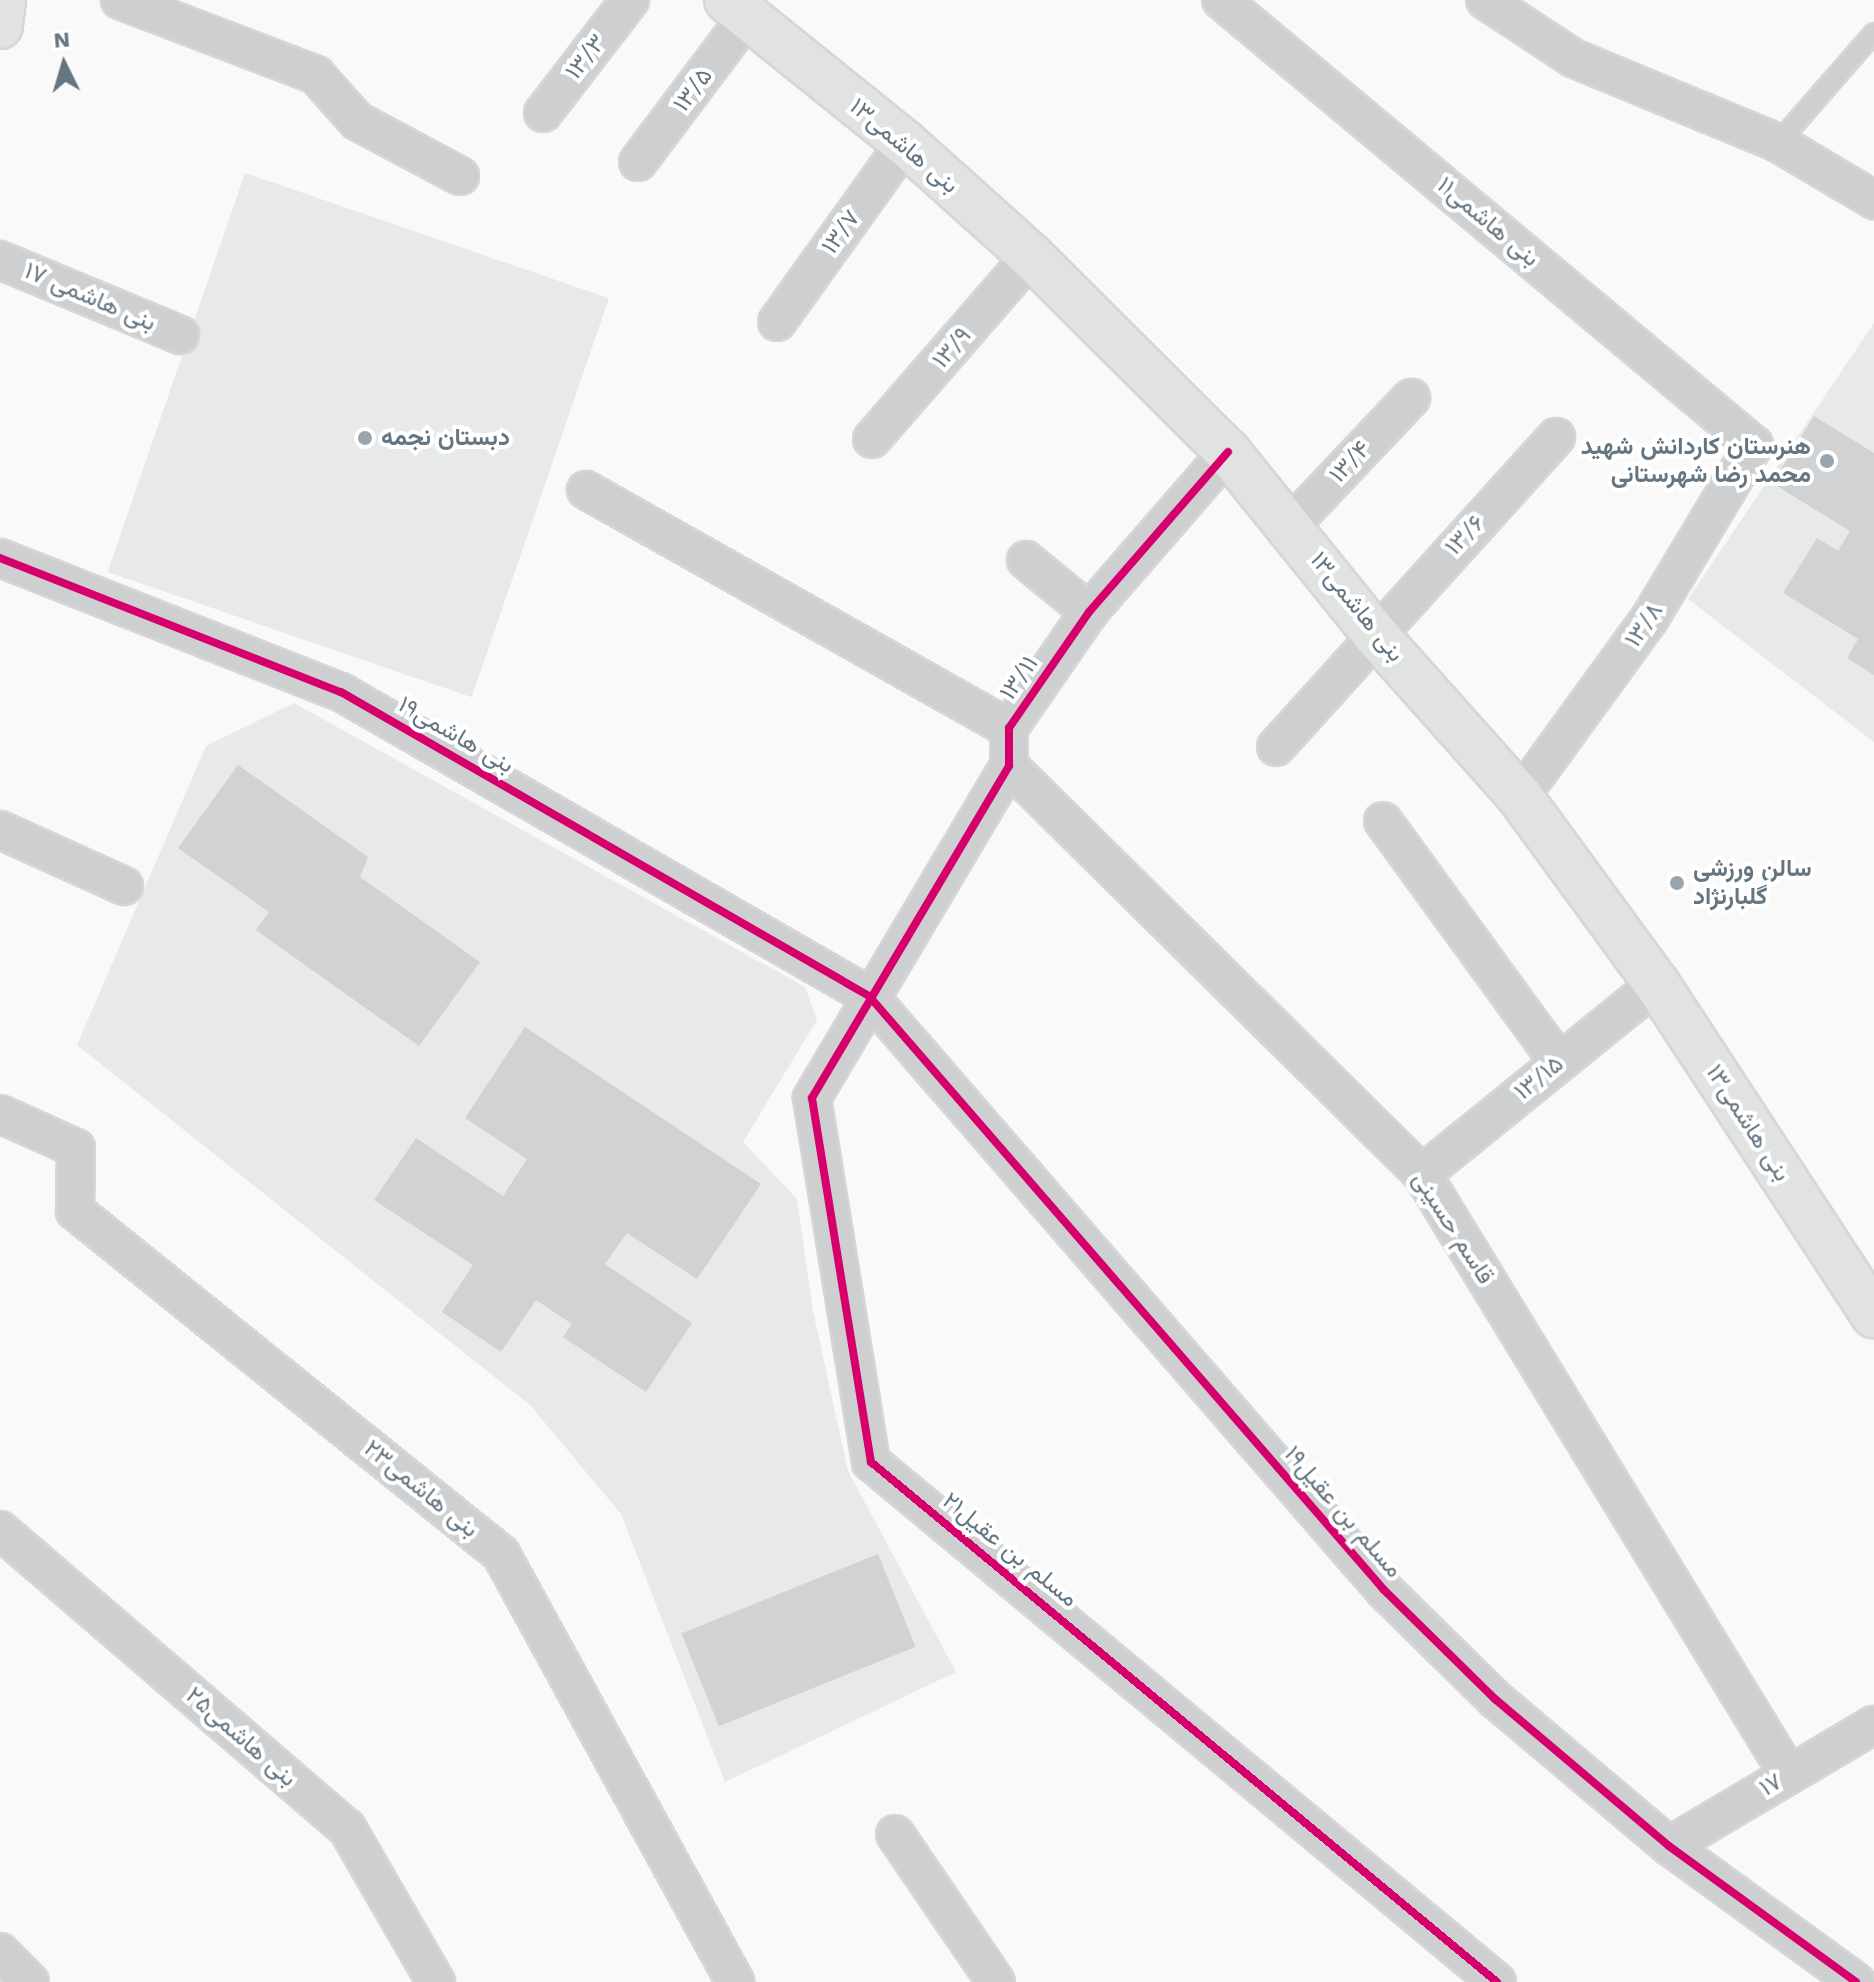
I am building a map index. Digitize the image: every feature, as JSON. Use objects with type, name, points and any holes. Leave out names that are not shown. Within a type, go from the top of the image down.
[{"type":"street","points":[[0,26],[3,0]]},
{"type":"street","points":[[120,0],[316,75],[357,121],[460,176]]},
{"type":"street","name":"۱۳/۳","points":[[543,113],[630,0]]},
{"type":"street","name":"بنی هاشمی۱۱","points":[[1221,0],[1754,445]]},
{"type":"street","points":[[1485,0],[1573,58],[1778,143],[1874,200]]},
{"type":"street","name":"بنی هاشمی۱۳","points":[[737,8],[905,143],[1031,256],[1228,452],[1375,634],[1520,797],[1657,984],[1874,1315]]},
{"type":"street","name":"۱۳/۵","points":[[638,162],[737,8]]},
{"type":"street","name":"۱۳/۷","points":[[777,322],[905,143]]},
{"type":"street","name":"۱۳/۹","points":[[872,439],[1031,256]]},
{"type":"street","name":"۱۷ بنی هاشمی","points":[[0,260],[180,335]]},
{"type":"street","name":"۱۳/۴","points":[[1289,527],[1411,398]]},
{"type":"street","name":"۱۳/۶","points":[[1276,747],[1556,437]]},
{"type":"street","name":"۱۳/۸","points":[[1520,797],[1650,618],[1754,445]]},
{"type":"street","name":"۱۳/۱۱","points":[[1009,766],[1009,728],[1089,612],[1228,452]]},
{"type":"street","points":[[586,490],[1009,728]]},
{"type":"street","name":"بنی هاشمی۱۹","points":[[0,558],[341,692],[869,996]]},
{"type":"street","points":[[1026,560],[1089,612]]},
{"type":"street","points":[[869,996],[1009,766]]},
{"type":"street","name":"قاسم حسینی","points":[[1009,766],[1422,1174],[1789,1775]]},
{"type":"street","points":[[1383,821],[1559,1062]]},
{"type":"street","points":[[0,830],[124,886]]},
{"type":"street","name":"۱۳/۱۵","points":[[1422,1174],[1657,984]]},
{"type":"street","name":"مسلم بن عقیل۱۹","points":[[869,996],[1384,1590],[1495,1699],[1669,1846],[1856,1982]]},
{"type":"street","name":"مسلم بن عقیل۲۱","points":[[869,996],[812,1098],[871,1462],[1497,1982]]},
{"type":"street","name":"بنی هاشمی۲۳","points":[[0,1114],[76,1148],[75,1211],[501,1554],[735,1982]]},
{"type":"street","name":"بنی هاشمی۲۵","points":[[0,1530],[347,1828],[436,1982]]},
{"type":"street","name":"۱۷","points":[[1669,1846],[1874,1725]]},
{"type":"street","points":[[895,1834],[996,1982]]},
{"type":"street","points":[[0,1952],[30,1982]]},
{"type":"lane","points":[[1778,143],[1874,33]]},
{"type":"shaded area","name":"دبستان نجمه","points":[[245,173],[609,298],[472,697],[108,572]]},
{"type":"shaded area","name":"هنرستان کاردانش شهید محمد رضا شهرستانی","points":[[1874,323],[1874,742],[1688,599]]},
{"type":"shaded area","points":[[294,703],[805,987],[817,1020],[743,1142],[797,1199],[813,1311],[848,1471],[956,1672],[725,1782],[621,1514],[531,1406],[77,1045],[206,746]]},
{"type":"building","points":[[1814,416],[1874,453],[1874,675],[1847,658],[1858,639],[1783,593],[1817,538],[1838,551],[1850,531],[1772,483]]},
{"type":"building","points":[[238,765],[368,857],[360,877],[480,962],[419,1046],[256,930],[269,912],[178,848]]},
{"type":"building","points":[[525,1027],[761,1184],[697,1279],[627,1233],[605,1264],[692,1323],[646,1392],[563,1337],[572,1324],[536,1300],[501,1352],[442,1312],[473,1265],[374,1200],[416,1138],[503,1196],[527,1159],[465,1118]]},
{"type":"building","points":[[878,1554],[915,1647],[719,1726],[681,1633]]},
{"type":"cycle path","points":[[1228,452],[1089,612],[1009,728],[1009,766],[812,1098],[871,1462],[1497,1982]]},
{"type":"cycle path","points":[[0,558],[341,692],[869,996],[1384,1590],[1495,1699],[1669,1846],[1856,1982]]},
{"type":"place","name":"دبستان نجمه","points":[[365,438]]},
{"type":"place","name":"هنرستان کاردانش شهید محمد رضا شهرستانی","points":[[1827,461]]},
{"type":"place","name":"سالن ورزشی گلبارنژاد","points":[[1677,883]]}]
